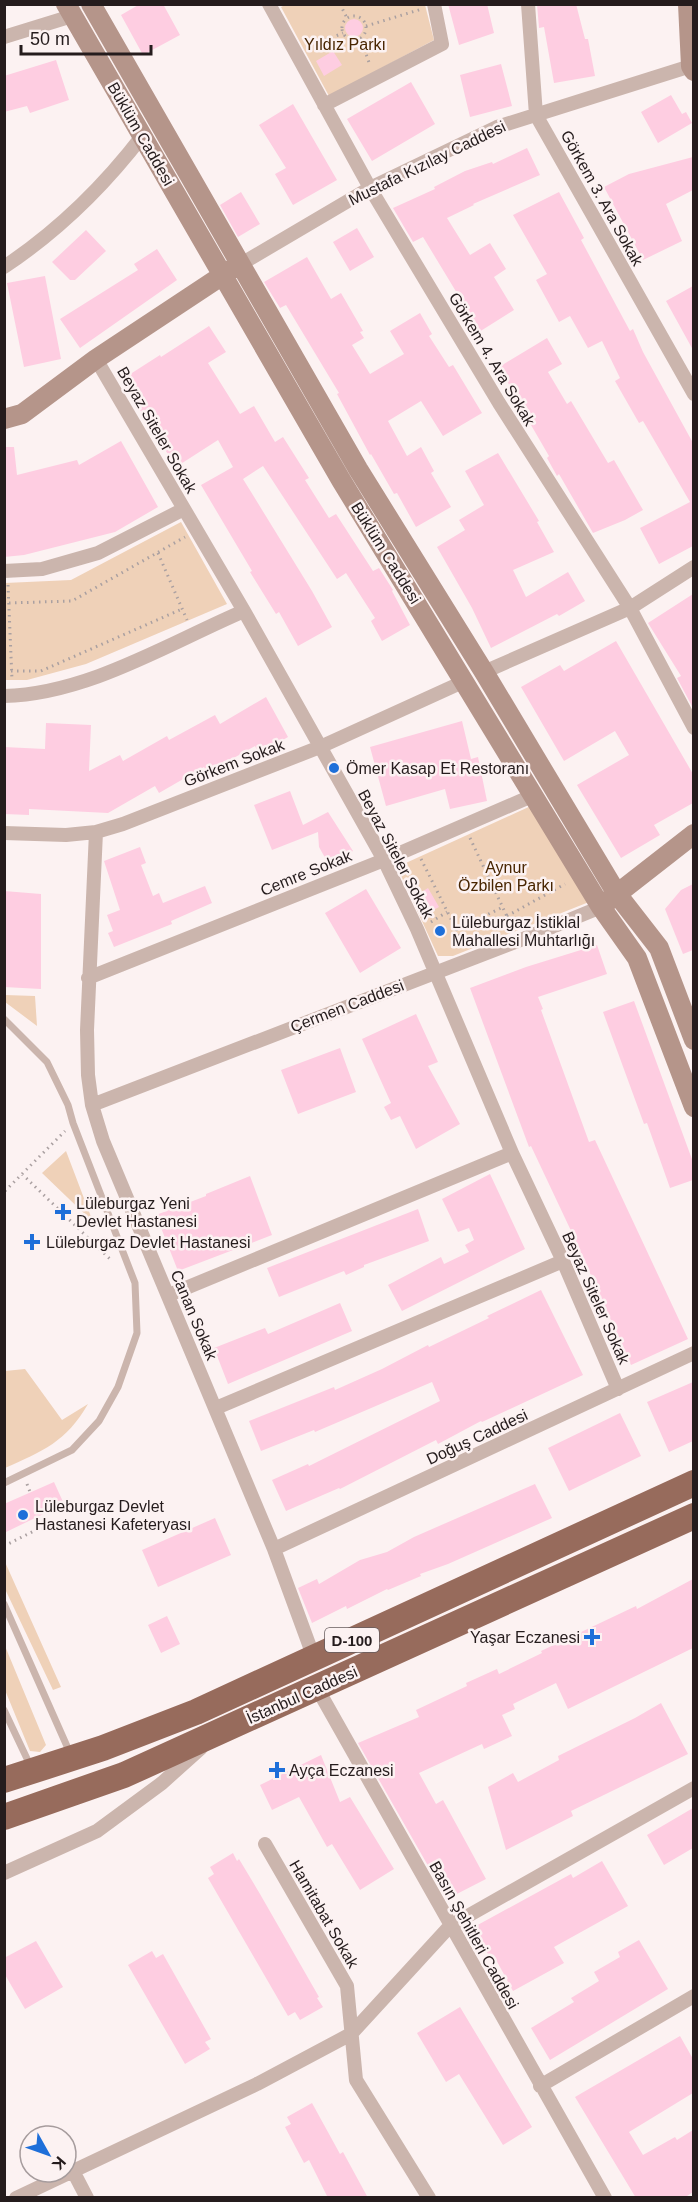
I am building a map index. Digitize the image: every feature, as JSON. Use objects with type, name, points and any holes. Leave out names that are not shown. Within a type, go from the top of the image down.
[{"type":"highway","name":"İstanbul Caddesi","points":[[4,1780],[72,1758],[196,1712],[693,1483]]},
{"type":"highway","name":"İstanbul Caddesi","points":[[4,1817],[124,1775],[693,1516]]},
{"type":"main road","name":"Büklüm Caddesi","points":[[91,4],[358,469],[484,672],[617,894],[659,948],[693,1040]]},
{"type":"main road","points":[[688,4],[692,68]]},
{"type":"main road","name":"Büklüm Caddesi","points":[[69,10],[341,480],[601,907],[638,958],[693,1107]]},
{"type":"main road","points":[[4,419],[22,414],[96,359],[241,264]]},
{"type":"main road","points":[[465,681],[484,672]]},
{"type":"main road","points":[[601,907],[693,834]]},
{"type":"street","name":"Görkem 4. Ara Sokak","points":[[269,4],[370,188],[499,404],[630,608],[693,728]]},
{"type":"street","name":"Görkem 3. Ara Sokak","points":[[528,4],[536,115],[693,394]]},
{"type":"street","points":[[324,105],[442,44],[434,5]]},
{"type":"street","points":[[4,37],[69,10]]},
{"type":"street","name":"Mustafa Kızılay Caddesi","points":[[241,264],[370,188],[497,127],[692,68]]},
{"type":"street","points":[[4,267],[31,249],[85,201],[143,135]]},
{"type":"street","name":"Beyaz Siteler Sokak","points":[[96,359],[244,611],[384,860],[417,929],[512,1153],[563,1261],[618,1389]]},
{"type":"street","points":[[6,571],[42,569],[98,553],[184,509]]},
{"type":"street","points":[[484,672],[630,608],[693,567]]},
{"type":"street","points":[[8,696],[47,691],[83,682],[116,670],[244,611]]},
{"type":"street","name":"Görkem Sokak","points":[[4,833],[66,835],[96,832],[123,824],[320,747],[465,681]]},
{"type":"street","name":"Cemre Sokak","points":[[88,978],[384,860],[534,795]]},
{"type":"street","name":"Canan Sokak","points":[[96,832],[87,1041],[92,1105],[104,1141],[274,1549],[314,1658]]},
{"type":"street","name":"Çermen Caddesi","points":[[92,1105],[519,941],[601,907]]},
{"type":"street","points":[[168,1295],[512,1153]]},
{"type":"street","points":[[216,1408],[563,1261]]},
{"type":"street","name":"Doğuş Caddesi","points":[[274,1549],[693,1353]]},
{"type":"street","name":"Basın Şehitleri Caddesi","points":[[317,1688],[604,2198]]},
{"type":"street","points":[[4,1873],[97,1831],[162,1783],[216,1733]]},
{"type":"street","points":[[78,2169],[257,2084],[351,2034],[450,1926],[693,1788]]},
{"type":"street","name":"Hamitabat Sokak","points":[[265,1844],[347,1986],[356,2080],[429,2198]]},
{"type":"street","points":[[540,2086],[693,1996]]},
{"type":"street","points":[[78,2181],[87,2198]]},
{"type":"street","points":[[16,2198],[46,2184]]},
{"type":"lane","points":[[4,1018],[47,1062],[68,1105],[72,1123],[135,1283],[137,1333],[118,1386],[99,1421],[72,1450],[4,1483]]},
{"type":"lane","points":[[4,1604],[72,1758]]},
{"type":"lane","points":[[4,1710],[33,1771]]},
{"type":"path","points":[[340,4],[347,18]]},
{"type":"path","points":[[366,26],[434,5]]},
{"type":"path","points":[[358,16],[366,26],[365,33],[360,38],[352,40],[344,33],[342,25],[347,18],[358,16]]},
{"type":"path","points":[[296,52],[344,33]]},
{"type":"path","points":[[360,38],[375,79]]},
{"type":"path","points":[[9,603],[72,601],[197,531]]},
{"type":"path","points":[[158,553],[193,634]]},
{"type":"path","points":[[6,571],[11,671],[8,696]]},
{"type":"path","points":[[11,671],[41,671],[182,609]]},
{"type":"path","points":[[464,825],[519,941]]},
{"type":"path","points":[[415,847],[471,959]]},
{"type":"path","points":[[507,916],[583,875]]},
{"type":"path","points":[[456,930],[503,907]]},
{"type":"path","points":[[417,929],[447,912]]},
{"type":"path","points":[[5,1191],[72,1123]]},
{"type":"path","points":[[22,1174],[135,1283]]},
{"type":"path","points":[[4,1546],[40,1528],[58,1530],[67,1520]]},
{"type":"green space","name":"Yıldız Parkı","points":[[287,4],[425,5],[434,40],[329,96],[281,7]]},
{"type":"green space","points":[[181,522],[227,604],[86,664],[27,680],[5,680],[5,583],[71,580]]},
{"type":"green space","name":"Aynur Özbilen Parkı","points":[[533,805],[589,902],[453,956],[438,956],[397,867]]},
{"type":"green space","points":[[5,995],[35,996],[37,1026],[5,1002]]},
{"type":"green space","points":[[66,1151],[93,1222],[42,1173]]},
{"type":"green space","points":[[25,1369],[62,1420],[88,1404],[71,1428],[52,1444],[5,1468],[5,1371]]},
{"type":"green space","points":[[5,1562],[61,1687],[53,1690],[5,1589]]},
{"type":"green space","points":[[5,1646],[46,1745],[40,1752],[30,1751],[5,1690]]},
{"type":"building","points":[[140,4],[163,4],[180,35],[143,55],[121,15]]},
{"type":"building","points":[[448,4],[487,4],[494,33],[459,45]]},
{"type":"building","points":[[537,4],[576,4],[585,39],[588,39],[595,76],[554,83],[544,27],[539,28]]},
{"type":"building","points":[[354,19],[360,22],[363,28],[360,34],[354,37],[348,34],[345,28],[348,22]]},
{"type":"building","points":[[333,51],[342,65],[324,76],[316,61]]},
{"type":"building","points":[[56,60],[69,100],[30,113],[27,106],[4,112],[4,76]]},
{"type":"building","points":[[501,64],[512,106],[470,117],[460,75]]},
{"type":"building","points":[[411,82],[435,124],[372,161],[347,119]]},
{"type":"building","points":[[671,95],[682,114],[686,112],[692,123],[658,143],[641,112]]},
{"type":"building","points":[[293,104],[337,180],[293,205],[275,174],[286,168],[259,125]]},
{"type":"building","points":[[527,148],[540,175],[447,218],[470,255],[490,243],[506,269],[494,277],[514,310],[479,332],[423,237],[413,242],[393,208],[435,189],[434,187],[465,171],[492,162],[493,164]]},
{"type":"building","points":[[693,157],[693,190],[666,204],[682,241],[643,260],[604,187],[629,174]]},
{"type":"building","points":[[241,192],[260,224],[238,237],[220,205]]},
{"type":"building","points":[[559,192],[584,238],[581,240],[630,331],[633,329],[643,352],[693,443],[693,546],[659,564],[640,528],[690,502],[643,421],[639,423],[615,381],[620,378],[602,341],[588,348],[570,316],[559,322],[536,280],[547,274],[513,215]]},
{"type":"building","points":[[357,228],[374,257],[350,271],[333,242]]},
{"type":"building","points":[[86,230],[106,251],[75,280],[70,280],[52,262]]},
{"type":"building","points":[[157,249],[177,280],[80,348],[60,319],[138,270],[134,264]]},
{"type":"building","points":[[307,257],[331,299],[341,293],[363,331],[360,332],[364,338],[352,345],[370,374],[404,354],[390,331],[420,313],[432,334],[429,336],[449,367],[453,365],[482,413],[443,436],[421,401],[388,421],[407,456],[421,447],[434,471],[431,473],[451,507],[416,527],[397,493],[394,494],[370,455],[337,394],[339,393],[286,305],[280,308],[264,282]]},
{"type":"building","points":[[45,276],[61,359],[24,367],[7,283]]},
{"type":"building","points":[[693,286],[693,350],[666,301]]},
{"type":"building","points":[[209,326],[226,352],[208,363],[240,414],[254,406],[275,442],[283,437],[309,478],[305,480],[329,518],[336,514],[373,571],[379,568],[410,625],[382,641],[371,621],[375,618],[346,573],[337,579],[263,466],[243,479],[332,627],[298,646],[279,612],[276,614],[250,572],[252,571],[201,485],[233,467],[218,440],[176,467],[121,380]]},
{"type":"building","points":[[547,338],[562,364],[548,372],[567,404],[571,401],[608,463],[614,460],[643,510],[593,533],[559,474],[557,476],[547,458],[549,456],[499,367]]},
{"type":"building","points":[[121,441],[158,507],[115,532],[24,555],[4,557],[4,447],[14,447],[17,475],[77,460],[79,465]]},
{"type":"building","points":[[498,453],[539,521],[537,522],[554,552],[513,570],[526,597],[568,572],[585,601],[491,648],[472,608],[437,547],[465,530],[459,520],[484,505],[465,471]]},
{"type":"building","points":[[693,594],[693,708],[677,678],[681,676],[648,623]]},
{"type":"building","points":[[616,641],[693,774],[693,803],[654,825],[660,835],[621,858],[577,785],[629,755],[615,731],[564,761],[521,687],[560,665],[564,671]]},
{"type":"building","points":[[266,697],[288,737],[259,754],[255,746],[207,773],[204,767],[159,793],[155,786],[108,813],[29,809],[29,815],[4,814],[4,747],[45,749],[46,723],[91,725],[89,771],[120,755],[123,761],[167,736],[169,740],[215,715],[220,724]]},
{"type":"building","points":[[462,721],[471,759],[478,757],[487,801],[450,809],[445,789],[386,806],[370,747]]},
{"type":"building","points":[[290,791],[303,825],[328,812],[353,851],[328,863],[319,847],[318,832],[272,850],[254,805]]},
{"type":"building","points":[[140,847],[146,863],[141,865],[153,896],[159,893],[163,903],[205,886],[212,903],[171,921],[172,924],[114,947],[108,933],[113,931],[107,915],[120,910],[104,861]]},
{"type":"building","points":[[693,884],[693,950],[683,954],[665,909],[681,890]]},
{"type":"building","points":[[428,888],[439,907],[421,917],[412,898]]},
{"type":"building","points":[[366,889],[401,948],[360,973],[325,913]]},
{"type":"building","points":[[4,891],[41,894],[41,989],[4,987]]},
{"type":"building","points":[[597,945],[607,974],[538,997],[589,1142],[595,1140],[688,1339],[631,1365],[573,1235],[531,1146],[529,1147],[470,988],[526,967]]},
{"type":"building","points":[[634,1001],[693,1162],[693,1180],[670,1188],[603,1012]]},
{"type":"building","points":[[416,1014],[438,1062],[428,1066],[460,1124],[416,1149],[400,1116],[391,1120],[384,1107],[391,1103],[362,1039]]},
{"type":"building","points":[[340,1048],[356,1092],[298,1114],[281,1070]]},
{"type":"building","points":[[490,1174],[525,1249],[402,1311],[388,1285],[441,1257],[444,1264],[469,1252],[465,1245],[474,1240],[469,1228],[458,1232],[442,1199]]},
{"type":"building","points":[[250,1176],[272,1235],[178,1271],[156,1215]]},
{"type":"building","points":[[418,1209],[429,1241],[364,1265],[346,1275],[344,1271],[279,1297],[267,1268]]},
{"type":"building","points":[[541,1290],[583,1375],[481,1421],[438,1444],[436,1440],[340,1489],[286,1511],[272,1480],[308,1464],[309,1466],[440,1401],[432,1382],[315,1432],[314,1430],[261,1451],[249,1421],[334,1387],[335,1390],[382,1369],[428,1345],[429,1347],[489,1318],[487,1316]]},
{"type":"building","points":[[340,1303],[352,1331],[228,1384],[214,1348],[265,1328],[268,1334]]},
{"type":"building","points":[[693,1382],[693,1441],[669,1452],[647,1402]]},
{"type":"building","points":[[620,1413],[641,1456],[569,1491],[548,1448]]},
{"type":"building","name":"Lüleburgaz Devlet Hastanesi Kafeteryası","points":[[54,1482],[64,1504],[4,1533],[4,1504]]},
{"type":"building","points":[[535,1484],[552,1518],[420,1574],[421,1576],[387,1589],[347,1609],[346,1606],[312,1623],[298,1588],[317,1579],[319,1584],[360,1560],[387,1552],[414,1537]]},
{"type":"building","points":[[215,1518],[231,1555],[158,1587],[142,1550]]},
{"type":"building","points":[[693,1579],[693,1648],[568,1709],[556,1683],[513,1704],[515,1709],[502,1715],[512,1736],[484,1749],[482,1744],[419,1773],[436,1804],[443,1800],[486,1879],[447,1899],[358,1743],[419,1717],[416,1710],[467,1686],[466,1683],[497,1669],[499,1674],[542,1653],[541,1651],[636,1606],[637,1609]]},
{"type":"building","points":[[167,1616],[180,1644],[161,1653],[148,1625]]},
{"type":"building","points":[[661,1703],[688,1754],[571,1811],[573,1816],[506,1850],[488,1787],[513,1773],[518,1782],[559,1760],[558,1756]]},
{"type":"building","points":[[321,1755],[340,1802],[350,1797],[394,1869],[360,1890],[332,1844],[327,1847],[299,1797],[272,1810],[260,1785]]},
{"type":"building","points":[[693,1808],[693,1848],[664,1865],[647,1835]]},
{"type":"building","points":[[233,1853],[260,1894],[319,1997],[317,1998],[323,2007],[300,2020],[295,2012],[288,2016],[208,1878],[214,1874],[210,1867]]},
{"type":"building","points":[[602,1861],[628,1906],[554,1947],[564,1963],[513,1991],[494,1956],[490,1958],[474,1927],[571,1874],[573,1878]]},
{"type":"building","points":[[639,1940],[668,1989],[550,2060],[531,2028],[574,2002],[571,1998],[599,1981],[594,1972],[620,1957],[618,1952]]},
{"type":"building","points":[[36,1941],[63,1987],[25,2009],[4,1973],[4,1958]]},
{"type":"building","points":[[152,1951],[156,1958],[163,1954],[211,2039],[205,2042],[210,2049],[185,2064],[128,1965]]},
{"type":"building","points":[[460,2007],[532,2127],[503,2145],[459,2074],[446,2082],[417,2033]]},
{"type":"building","points":[[680,2036],[693,2059],[693,2093],[629,2132],[643,2155],[693,2130],[693,2192],[684,2198],[636,2198],[575,2097]]},
{"type":"building","points":[[312,2103],[340,2154],[343,2152],[368,2198],[328,2198],[309,2160],[304,2163],[285,2127],[291,2124],[287,2117]]},
{"type":"place","name":"Ömer Kasap Et Restoranı","points":[[334,768]]},
{"type":"place","name":"Lüleburgaz İstiklal Mahallesi Muhtarlığı","points":[[440,931]]},
{"type":"place","name":"Lüleburgaz Yeni Devlet Hastanesi","points":[[63,1212]]},
{"type":"place","name":"Lüleburgaz Devlet Hastanesi","points":[[32,1242]]},
{"type":"place","name":"Lüleburgaz Devlet Hastanesi Kafeteryası","points":[[23,1515]]},
{"type":"place","name":"Yaşar Eczanesi","points":[[592,1637]]},
{"type":"place","name":"Ayça Eczanesi","points":[[277,1770]]}]
